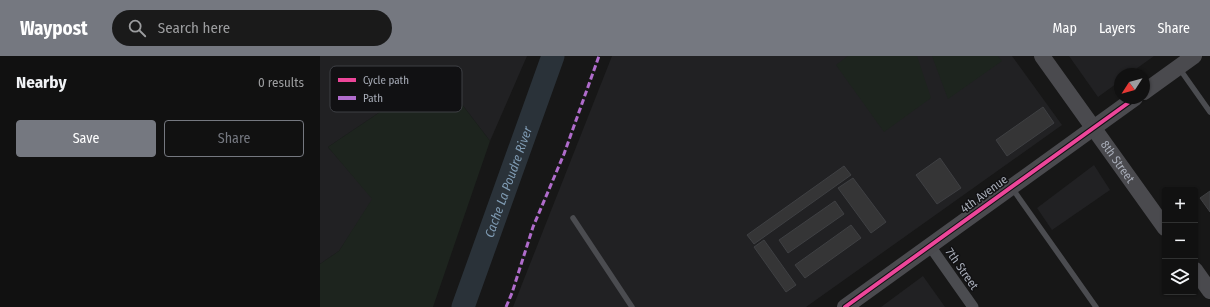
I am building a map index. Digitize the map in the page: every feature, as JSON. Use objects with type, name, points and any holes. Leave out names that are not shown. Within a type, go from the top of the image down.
[{"type":"street","name":"8th Street","points":[[1042,56],[1162,224]]},
{"type":"street","points":[[1150,88],[1194,56]]},
{"type":"street","name":"4th Avenue","points":[[845,307],[1126,104]]},
{"type":"street","name":"7th Street","points":[[930,246],[973,307]]},
{"type":"street","points":[[1198,274],[1210,291]]},
{"type":"lane","points":[[1178,68],[1210,112]]},
{"type":"lane","points":[[1011,187],[1096,307]]},
{"type":"lane","points":[[573,218],[632,307]]},
{"type":"shaded area","points":[[320,56],[527,56],[490,141],[462,104],[462,66],[330,66],[330,112],[380,112],[328,147],[373,199],[339,251],[320,264]]},
{"type":"shaded area","points":[[612,56],[1012,56],[1062,125],[806,307],[513,307]]},
{"type":"shaded area","points":[[848,56],[917,56],[931,98],[884,132],[836,65]]},
{"type":"shaded area","points":[[932,56],[998,56],[1002,61],[948,99]]},
{"type":"shaded area","points":[[1069,56],[1154,56],[1137,68],[1114,68],[1114,85],[1098,97]]},
{"type":"shaded area","points":[[462,104],[490,141],[433,307],[320,307],[320,264],[339,251],[372,199],[328,147],[380,112],[462,112]]},
{"type":"shaded area","points":[[1094,165],[1110,190],[1052,230],[1037,208]]},
{"type":"shaded area","points":[[923,276],[945,307],[881,307]]},
{"type":"building","points":[[1043,107],[1054,123],[1007,156],[996,140]]},
{"type":"building","points":[[940,158],[961,188],[937,204],[916,175]]},
{"type":"building","points":[[844,166],[851,175],[754,244],[747,235]]},
{"type":"building","points":[[853,178],[886,222],[871,233],[838,188]]},
{"type":"building","points":[[1210,191],[1210,212],[1200,198]]},
{"type":"building","points":[[835,201],[844,214],[788,253],[779,240]]},
{"type":"building","points":[[851,225],[861,238],[805,278],[795,265]]},
{"type":"building","points":[[764,240],[796,285],[786,292],[754,247]]},
{"type":"waterway","name":"Cache La Poudre River","points":[[463,307],[553,56]]},
{"type":"marked path","points":[[506,307],[512,293],[533,227],[564,154],[599,56]]},
{"type":"cycle path","points":[[845,307],[1127,104]]}]
